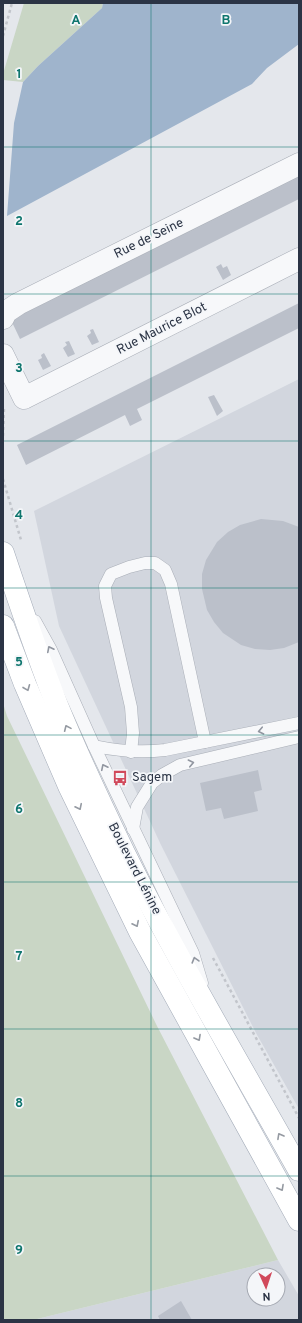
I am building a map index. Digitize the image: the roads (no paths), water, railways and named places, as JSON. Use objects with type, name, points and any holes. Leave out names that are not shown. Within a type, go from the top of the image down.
[{"type":"main road","name":"Boulevard Lénine","points":[[3,553],[26,623],[57,706],[88,776],[132,867],[172,944],[299,1170]]},
{"type":"main road","name":"Boulevard Lénine","points":[[3,626],[25,684],[69,786],[140,932],[299,1220]]},
{"type":"street","name":"Rue de Seine","points":[[3,318],[6,312],[18,304],[299,164]]},
{"type":"street","name":"Rue Maurice Blot","points":[[3,355],[24,398],[299,259]]},
{"type":"lane","points":[[131,752],[133,733],[131,707],[106,598],[105,586],[111,574],[145,563],[155,563],[165,570],[170,584],[206,742]]},
{"type":"lane","points":[[11,576],[51,650],[94,746],[193,953],[210,1011]]},
{"type":"lane","points":[[94,746],[131,752],[165,750],[299,723]]},
{"type":"lane","points":[[133,829],[137,807],[152,783],[162,775],[180,765],[299,737]]},
{"type":"water","points":[[103,3],[299,3],[299,44],[267,68],[252,84],[7,216],[14,123],[23,82],[38,66],[102,8]]},
{"type":"place","name":"Sagem","points":[[120,778]]}]
